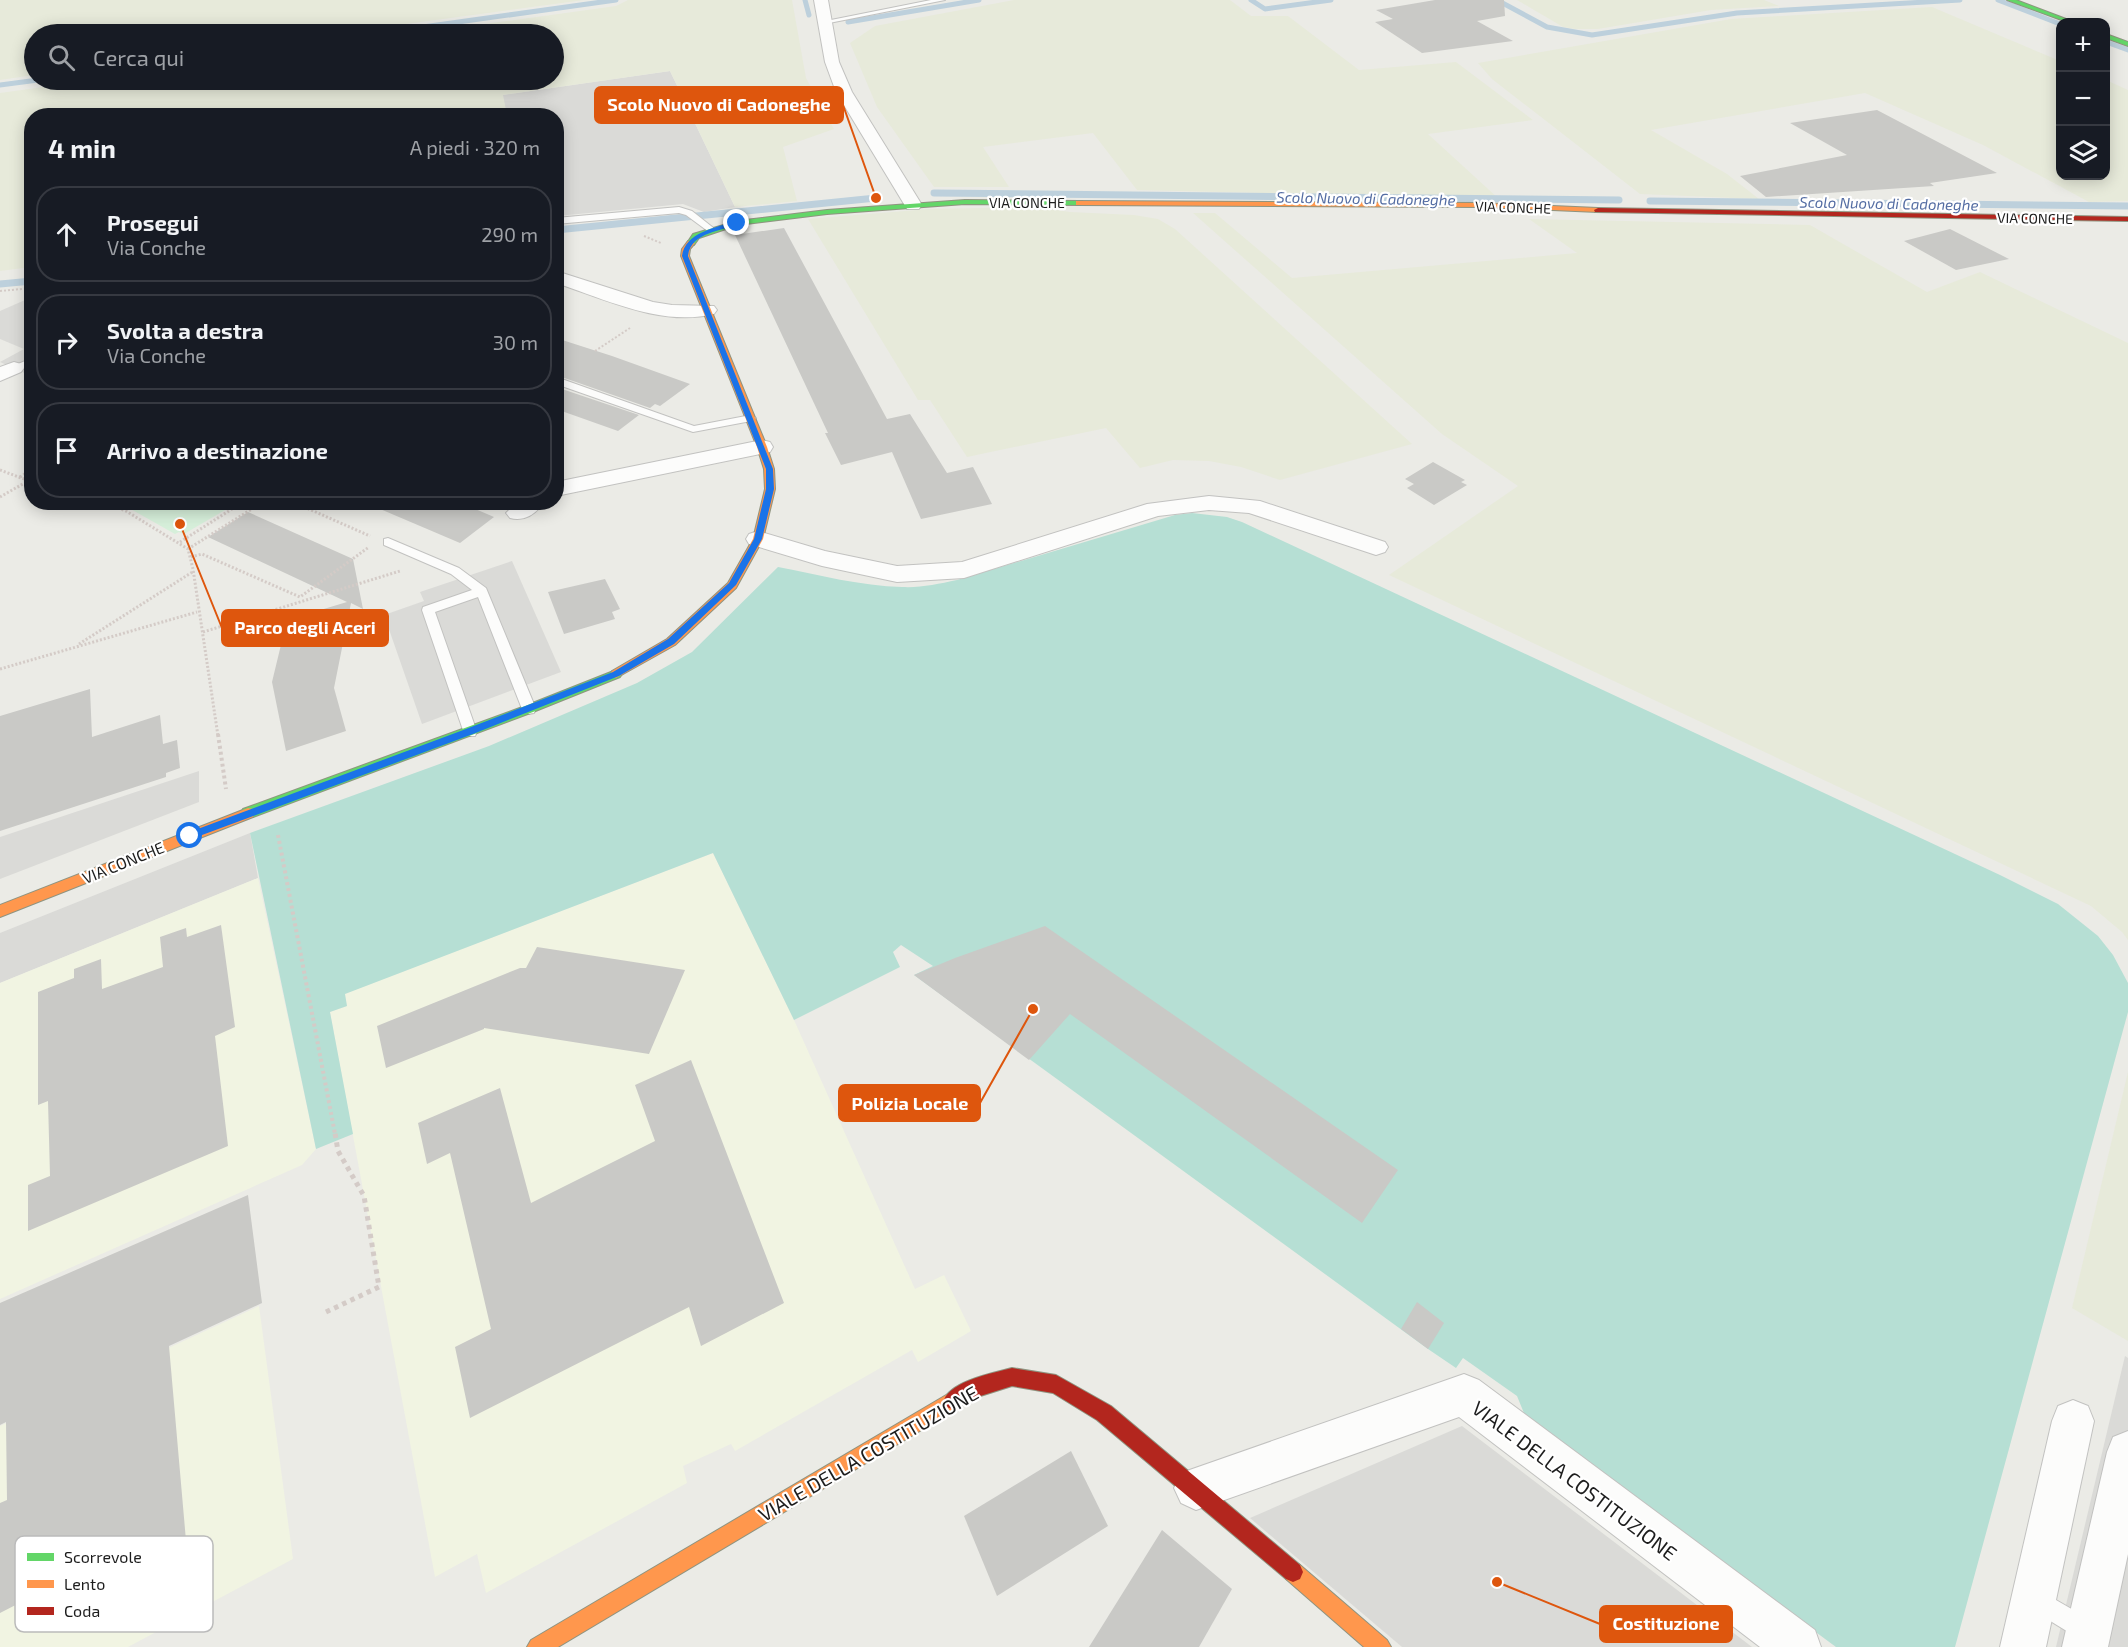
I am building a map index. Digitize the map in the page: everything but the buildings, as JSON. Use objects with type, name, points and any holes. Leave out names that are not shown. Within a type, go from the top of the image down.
[{"type":"street","points":[[821,0],[832,62],[844,92],[913,205]]},
{"type":"street","points":[[2010,0],[2060,18]]},
{"type":"street","points":[[2110,37],[2128,44]]},
{"type":"street","name":"VIA CONCHE","points":[[0,911],[287,798],[470,732],[616,674],[671,642],[732,585],[758,539],[770,489],[769,469],[751,418],[685,256],[690,242],[696,236],[712,230],[760,219],[913,205],[1012,201],[1256,205],[1480,205],[1646,212],[1857,213],[2128,219]]},
{"type":"street","points":[[564,279],[674,313],[696,313],[707,310]]},
{"type":"street","points":[[564,487],[762,447]]},
{"type":"street","points":[[758,539],[822,558],[897,574],[964,570],[1155,509],[1209,502],[1252,506],[1376,547]]},
{"type":"street","name":"VIALE DELLA COSTITUZIONE","points":[[538,1647],[970,1389],[1012,1377],[1056,1384],[1104,1413],[1196,1488],[1380,1647]]},
{"type":"street","name":"VIALE DELLA COSTITUZIONE","points":[[1196,1488],[1464,1395],[1798,1647]]},
{"type":"street","points":[[2023,1647],[2073,1421]]},
{"type":"street","points":[[2086,1640],[2128,1452]]},
{"type":"lane","points":[[824,22],[942,0]]},
{"type":"lane","points":[[564,220],[665,211],[689,213],[712,230]]},
{"type":"lane","points":[[564,383],[693,429],[751,418]]},
{"type":"lane","points":[[383,541],[454,571],[482,591],[529,709]]},
{"type":"lane","points":[[470,732],[428,610],[482,591]]},
{"type":"lane","points":[[2035,1599],[2086,1640]]},
{"type":"path","points":[[642,235],[663,244]]},
{"type":"path","points":[[0,291],[24,289]]},
{"type":"path","points":[[595,351],[659,309]]},
{"type":"path","points":[[0,470],[24,479]]},
{"type":"path","points":[[19,477],[24,474]]},
{"type":"path","points":[[0,497],[24,485]]},
{"type":"path","points":[[123,510],[180,542],[188,549],[191,557],[197,612],[203,632],[228,799]]},
{"type":"path","points":[[180,542],[230,510]]},
{"type":"path","points":[[188,549],[250,510]]},
{"type":"path","points":[[311,510],[383,541]]},
{"type":"path","points":[[301,599],[370,546]]},
{"type":"path","points":[[191,557],[202,554],[301,599]]},
{"type":"path","points":[[203,632],[301,599],[404,570]]},
{"type":"path","points":[[73,647],[194,571]]},
{"type":"path","points":[[0,669],[197,612]]},
{"type":"path","points":[[286,830],[278,833],[338,1151],[364,1196],[379,1287],[326,1312]]},
{"type":"shaded area","points":[[0,0],[584,0],[406,24],[24,24],[24,76],[0,80]]},
{"type":"shaded area","points":[[628,0],[792,0],[806,78],[834,129],[783,147],[797,201],[735,207],[670,71],[564,86],[564,24],[486,24],[616,6]]},
{"type":"shaded area","points":[[1014,0],[1230,0],[1251,16],[1288,16],[1359,70],[1456,62],[1533,120],[1428,134],[1499,199],[1137,190],[1093,133],[983,147],[1009,187],[934,187],[877,107],[850,43],[875,26]]},
{"type":"shaded area","points":[[1517,0],[1764,0],[1779,6],[1711,10],[1598,29],[1575,29],[1563,27]]},
{"type":"shaded area","points":[[1932,7],[2056,59],[2056,180],[2110,180],[2110,82],[2128,90],[2128,201],[2089,202],[1983,145],[1865,93],[1651,130],[1727,174],[1759,199],[1640,194],[1492,79],[1478,63],[1731,19]]},
{"type":"shaded area","points":[[670,71],[735,207],[704,212],[683,204],[564,215],[564,108],[505,108],[502,95],[537,90],[564,90],[564,86]]},
{"type":"shaded area","points":[[24,90],[538,90],[503,95],[506,108],[24,108],[24,268],[0,271],[0,93]]},
{"type":"shaded area","points":[[1037,207],[1070,212],[1134,215],[1158,219],[1175,229],[1412,444],[1280,480],[1241,467],[1209,461],[1173,460],[1140,468],[1106,428],[967,457],[930,400],[918,400],[808,219],[929,209]]},
{"type":"shaded area","points":[[1193,213],[1215,213],[1292,278],[1577,253],[1529,219],[1810,225],[1927,292],[1980,272],[2128,343],[2128,940],[2122,932],[2091,906],[1389,575],[1518,486],[1442,434]]},
{"type":"shaded area","points":[[24,300],[24,349],[0,339],[0,311]]},
{"type":"shaded area","points":[[24,349],[24,373],[0,362]]},
{"type":"shaded area","points":[[132,510],[225,510],[184,534],[179,532],[175,534]]},
{"type":"shaded area","points":[[1192,513],[1227,517],[1242,522],[2000,875],[2058,904],[2098,936],[2113,955],[2128,983],[2128,1012],[1955,1647],[1836,1647],[1526,1418],[1517,1396],[1463,1358],[1456,1368],[1428,1349],[914,975],[933,966],[901,945],[893,952],[900,967],[794,1020],[713,853],[345,994],[347,1006],[330,1012],[353,1134],[316,1149],[250,833],[489,746],[637,683],[692,652],[778,567],[871,585],[922,586],[957,580],[1175,515]]},
{"type":"shaded area","points":[[512,561],[561,672],[422,724],[384,615],[424,601],[420,592]]},
{"type":"shaded area","points":[[199,771],[199,802],[0,879],[0,837]]},
{"type":"shaded area","points":[[250,833],[258,878],[0,983],[0,933]]},
{"type":"shaded area","points":[[713,853],[794,1020],[915,1289],[944,1275],[971,1331],[918,1362],[912,1350],[735,1451],[731,1444],[683,1466],[687,1483],[486,1593],[477,1554],[435,1577],[330,1012],[347,1006],[344,994]]},
{"type":"shaded area","points":[[258,878],[316,1149],[302,1165],[0,1299],[0,983]]},
{"type":"shaded area","points":[[2128,1072],[2128,1341],[2072,1308]]},
{"type":"shaded area","points":[[259,1306],[293,1559],[213,1602],[213,1536],[15,1536],[15,1632],[156,1632],[128,1647],[0,1647],[0,1426]]},
{"type":"shaded area","points":[[2125,1356],[2128,1358],[2128,1647],[2056,1647]]},
{"type":"shaded area","points":[[1462,1426],[1752,1647],[1402,1647],[1250,1518]]},
{"type":"waterway","points":[[444,24],[616,0]]},
{"type":"waterway","points":[[805,0],[809,15]]},
{"type":"waterway","points":[[848,22],[979,0]]},
{"type":"waterway","points":[[1251,0],[1265,9],[1331,0]]},
{"type":"waterway","points":[[1497,0],[1547,27],[1592,35],[1737,13],[1960,0]]},
{"type":"waterway","name":"Scolo Nuovo di Cadoneghe","points":[[1998,0],[2056,22]]},
{"type":"waterway","name":"Scolo Nuovo di Cadoneghe","points":[[2110,43],[2128,50]]},
{"type":"waterway","points":[[0,85],[24,82]]},
{"type":"waterway","name":"Scolo Nuovo di Cadoneghe","points":[[934,193],[1619,200]]},
{"type":"waterway","name":"Scolo Nuovo di Cadoneghe","points":[[564,229],[876,198]]},
{"type":"waterway","name":"Scolo Nuovo di Cadoneghe","points":[[1650,201],[2128,206]]},
{"type":"waterway","name":"Scolo Nuovo di Cadoneghe","points":[[0,284],[24,282]]},
{"type":"traffic: fast","points":[[2010,0],[2060,18]]},
{"type":"traffic: fast","points":[[2110,37],[2128,44]]},
{"type":"traffic: fast","points":[[691,243],[696,236],[737,223],[827,212],[965,202],[1079,203]]},
{"type":"traffic: fast","points":[[248,813],[529,709],[616,674]]},
{"type":"traffic: slow","points":[[1079,203],[1480,205],[1598,210]]},
{"type":"traffic: slow","points":[[616,674],[671,642],[732,585],[758,539],[770,489],[769,469],[762,447],[685,256],[686,249],[691,243]]},
{"type":"traffic: slow","points":[[0,911],[248,813]]},
{"type":"traffic: slow","points":[[538,1647],[953,1400]]},
{"type":"traffic: slow","points":[[1293,1572],[1380,1647]]},
{"type":"traffic: jam","points":[[1598,210],[2128,219]]},
{"type":"traffic: jam","points":[[953,1400],[970,1390],[1012,1377],[1056,1384],[1104,1413],[1293,1572]]},
{"type":"place","name":"Scolo Nuovo di Cadoneghe","points":[[876,198]]},
{"type":"place","name":"Parco degli Aceri","points":[[180,524]]},
{"type":"place","name":"Polizia Locale","points":[[1033,1009]]},
{"type":"place","name":"Costituzione","points":[[1497,1582]]},
{"type":"route","points":[[190,836],[287,798],[470,732],[616,674],[671,642],[732,585],[758,539],[770,489],[769,469],[685,256],[686,249],[696,236],[737,223]]}]
